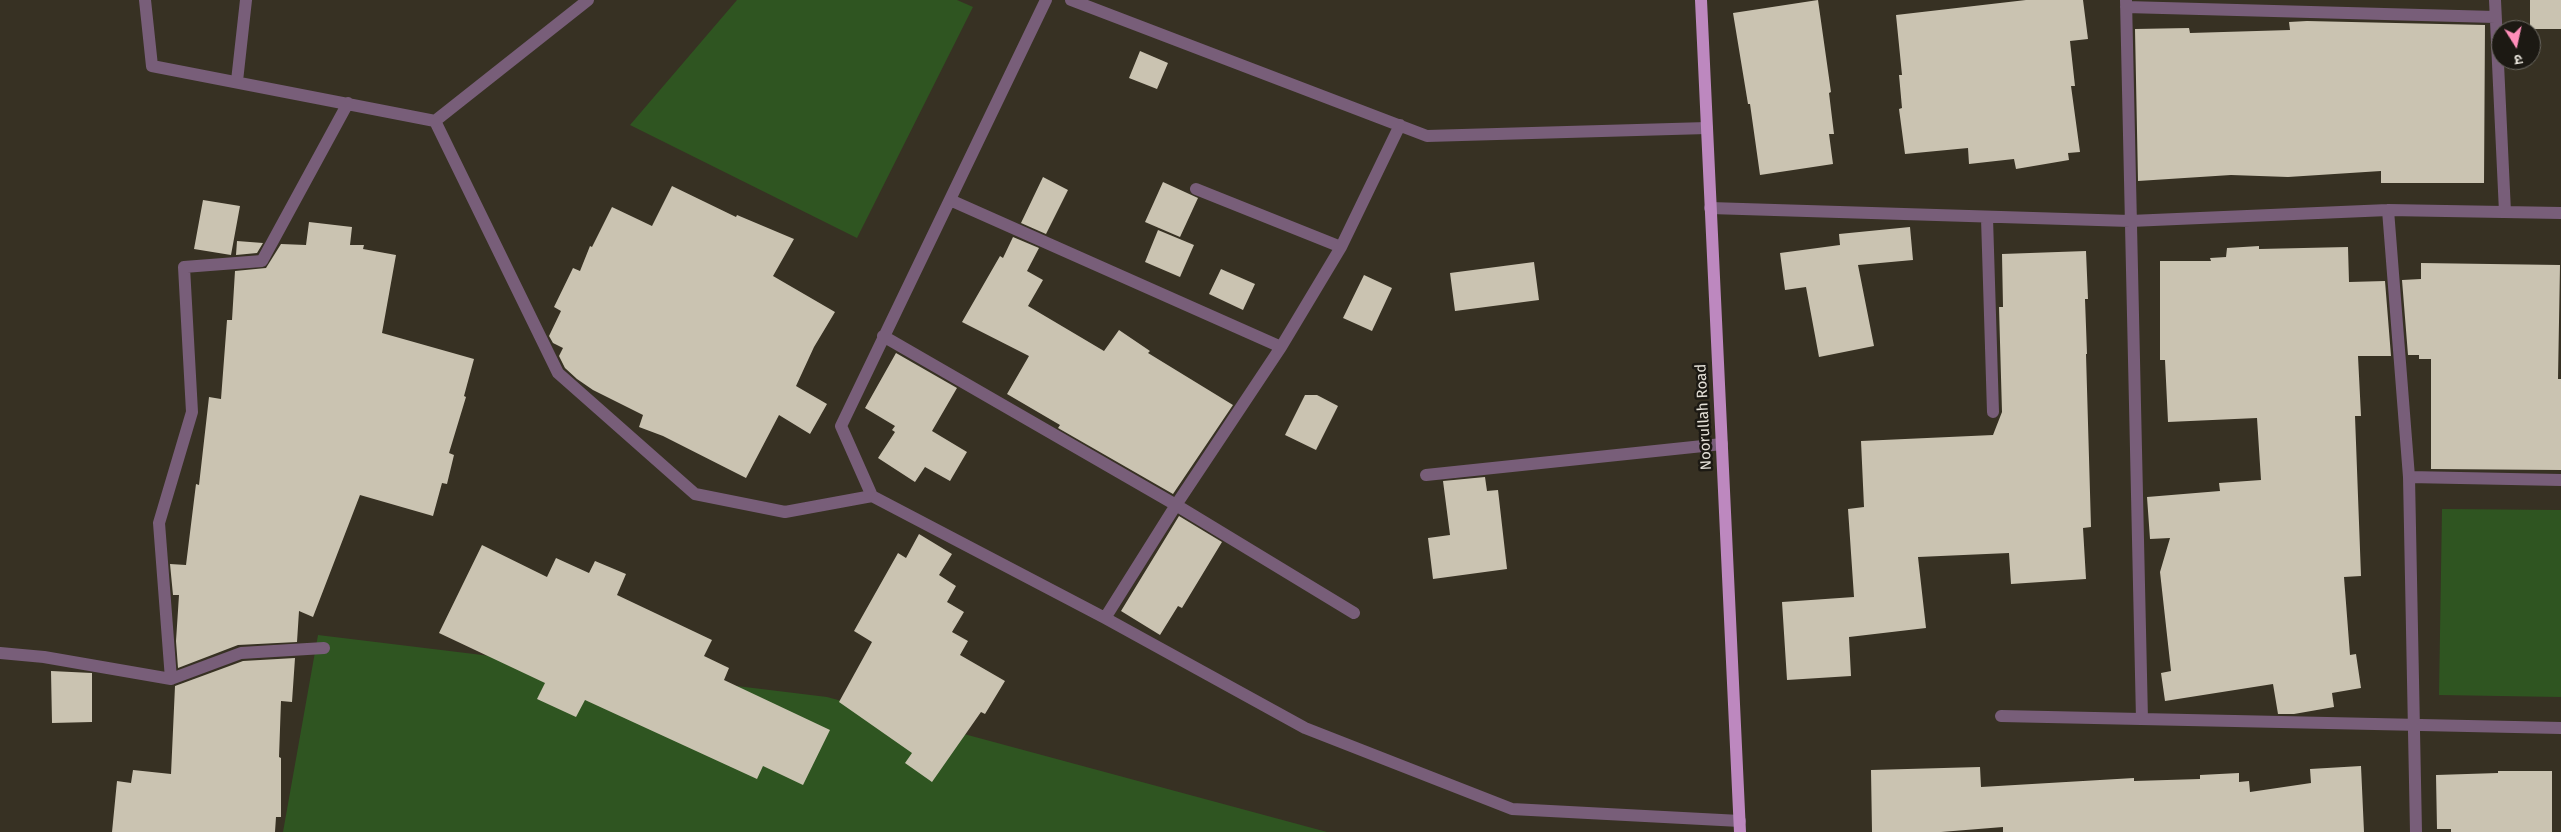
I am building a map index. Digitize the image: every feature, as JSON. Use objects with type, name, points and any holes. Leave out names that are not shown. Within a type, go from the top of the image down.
[{"type":"main road","name":"Noorullah Road","points":[[1701,0],[1740,827]]},
{"type":"street","points":[[145,0],[152,66],[435,121],[588,0]]},
{"type":"street","points":[[237,81],[246,0]]},
{"type":"street","points":[[1046,0],[840,426],[872,496],[1105,618],[1305,728],[1512,810],[1740,827]]},
{"type":"street","points":[[1072,0],[1427,136],[1707,128]]},
{"type":"street","points":[[2495,0],[2505,212]]},
{"type":"street","points":[[2142,719],[2126,4],[2495,17]]},
{"type":"street","points":[[171,679],[159,523],[192,412],[184,267],[262,261],[348,104]]},
{"type":"street","points":[[435,121],[558,373],[695,494],[784,512],[872,496]]},
{"type":"street","points":[[1105,618],[1176,505],[1281,347],[1341,247],[1400,125]]},
{"type":"street","points":[[1196,189],[1341,247]]},
{"type":"street","points":[[950,200],[1281,347]]},
{"type":"street","points":[[1710,208],[2130,221],[2388,210],[2561,213]]},
{"type":"street","points":[[2388,210],[2409,477],[2416,832]]},
{"type":"street","points":[[1987,218],[1993,412]]},
{"type":"street","points":[[883,336],[1176,505],[1354,614]]},
{"type":"street","points":[[1426,475],[1722,444]]},
{"type":"street","points":[[2409,477],[2561,480]]},
{"type":"street","points":[[0,653],[44,657],[171,679],[241,653],[324,648]]},
{"type":"street","points":[[2001,716],[2561,728]]},
{"type":"green space","points":[[737,0],[957,0],[973,7],[857,238],[630,125]]},
{"type":"green space","points":[[2442,509],[2561,510],[2561,697],[2439,695]]},
{"type":"green space","points":[[318,635],[827,697],[1327,832],[283,832]]},
{"type":"building","points":[[1818,0],[1831,92],[1829,93],[1834,134],[1829,134],[1833,164],[1760,175],[1750,104],[1748,104],[1733,13]]},
{"type":"building","points":[[2026,0],[2083,0],[2088,39],[2070,41],[2075,86],[2071,86],[2080,152],[2068,153],[2069,160],[2016,169],[2014,159],[1969,164],[1968,148],[1905,154],[1899,109],[1902,108],[1899,75],[1902,75],[1896,15]]},
{"type":"building","points":[[2530,0],[2561,0],[2561,29],[2541,29],[2541,20],[2530,20]]},
{"type":"building","points":[[2289,22],[2485,25],[2484,183],[2381,183],[2381,171],[2288,177],[2231,175],[2138,181],[2135,29],[2189,28],[2190,33],[2290,30]]},
{"type":"building","points":[[1140,51],[1168,63],[1157,89],[1129,78]]},
{"type":"building","points":[[1043,177],[1068,190],[1046,234],[1021,223]]},
{"type":"building","points":[[1163,182],[1198,198],[1180,237],[1145,222]]},
{"type":"building","points":[[672,186],[736,217],[737,215],[794,239],[773,276],[835,312],[814,347],[796,386],[827,404],[810,434],[779,415],[746,478],[663,436],[639,427],[643,415],[593,390],[577,379],[565,368],[559,356],[563,348],[553,343],[549,336],[561,311],[554,307],[573,268],[580,271],[590,246],[592,247],[612,207],[652,226]]},
{"type":"building","points":[[203,200],[240,206],[231,255],[194,249]]},
{"type":"building","points":[[309,222],[352,227],[350,245],[364,245],[363,249],[396,255],[382,333],[474,359],[464,396],[466,397],[449,453],[454,455],[447,484],[442,483],[433,516],[360,495],[313,617],[299,611],[297,642],[238,645],[178,668],[176,641],[179,595],[173,595],[170,564],[186,565],[196,484],[199,485],[209,397],[221,399],[227,320],[232,320],[235,271],[266,268],[281,244],[306,245]]},
{"type":"building","points":[[1910,227],[1913,260],[1858,265],[1874,346],[1819,357],[1806,287],[1785,290],[1780,253],[1840,245],[1839,234]]},
{"type":"building","points":[[1158,230],[1194,245],[1180,277],[1145,262]]},
{"type":"building","points":[[1013,237],[1039,248],[1027,271],[1043,280],[1028,306],[1104,351],[1119,330],[1150,351],[1148,353],[1233,405],[1173,494],[1058,428],[1060,425],[1007,394],[1029,356],[962,322],[1000,256],[1003,258]]},
{"type":"building","points":[[237,241],[263,243],[257,253],[236,255]]},
{"type":"building","points":[[2259,246],[2259,249],[2348,247],[2349,282],[2385,281],[2391,356],[2358,356],[2361,416],[2355,416],[2361,576],[2344,577],[2350,655],[2356,654],[2361,688],[2332,693],[2334,707],[2294,714],[2278,714],[2273,684],[2165,701],[2161,673],[2171,671],[2160,572],[2170,538],[2150,539],[2147,497],[2220,491],[2219,483],[2261,480],[2257,418],[2168,422],[2165,360],[2160,360],[2160,261],[2211,261],[2210,258],[2226,257],[2227,248]]},
{"type":"building","points":[[2086,251],[2088,299],[2085,299],[2091,527],[2083,528],[2086,579],[2011,584],[2009,553],[1918,557],[1926,628],[1849,637],[1851,676],[1787,680],[1782,602],[1854,597],[1848,509],[1864,507],[1861,441],[1993,435],[2002,412],[1999,307],[2003,307],[2002,254]]},
{"type":"building","points":[[1534,262],[1539,300],[1455,311],[1450,273]]},
{"type":"building","points":[[2421,263],[2560,265],[2558,379],[2561,379],[2561,470],[2431,469],[2431,359],[2419,359],[2419,355],[2408,355],[2402,280],[2421,279]]},
{"type":"building","points":[[1221,269],[1255,284],[1243,310],[1209,294]]},
{"type":"building","points":[[1364,275],[1392,288],[1372,331],[1343,318]]},
{"type":"building","points":[[896,353],[957,388],[932,431],[967,452],[950,481],[925,467],[915,482],[878,458],[895,432],[892,430],[895,426],[865,408]]},
{"type":"building","points":[[1305,395],[1317,395],[1338,406],[1316,450],[1285,435]]},
{"type":"building","points":[[1485,477],[1487,491],[1498,490],[1507,569],[1433,579],[1428,538],[1450,535],[1443,481]]},
{"type":"building","points":[[1179,516],[1222,542],[1182,608],[1178,606],[1160,635],[1121,611]]},
{"type":"building","points":[[919,534],[952,554],[939,575],[956,586],[947,602],[964,612],[952,632],[968,641],[960,655],[1005,681],[985,714],[981,712],[932,782],[905,763],[912,753],[839,702],[872,642],[854,631],[898,553],[906,558]]},
{"type":"building","points":[[482,545],[547,577],[556,558],[589,573],[595,561],[626,574],[617,595],[712,640],[704,656],[729,668],[724,680],[830,730],[803,785],[763,766],[757,779],[585,700],[576,717],[537,699],[545,683],[439,633]]},
{"type":"building","points":[[295,658],[292,702],[281,701],[279,757],[281,758],[281,817],[276,817],[275,832],[112,832],[117,781],[131,783],[133,770],[171,774],[175,686],[243,661]]},
{"type":"building","points":[[51,671],[92,673],[92,722],[52,723]]},
{"type":"building","points":[[2361,766],[2364,832],[2003,832],[2003,827],[1941,832],[1872,832],[1871,770],[1980,767],[1981,787],[2134,778],[2134,781],[2200,779],[2200,775],[2239,773],[2239,782],[2249,781],[2250,792],[2311,783],[2310,769]]},
{"type":"building","points":[[2498,771],[2552,771],[2552,832],[2451,832],[2451,829],[2437,829],[2436,775],[2498,773]]}]
